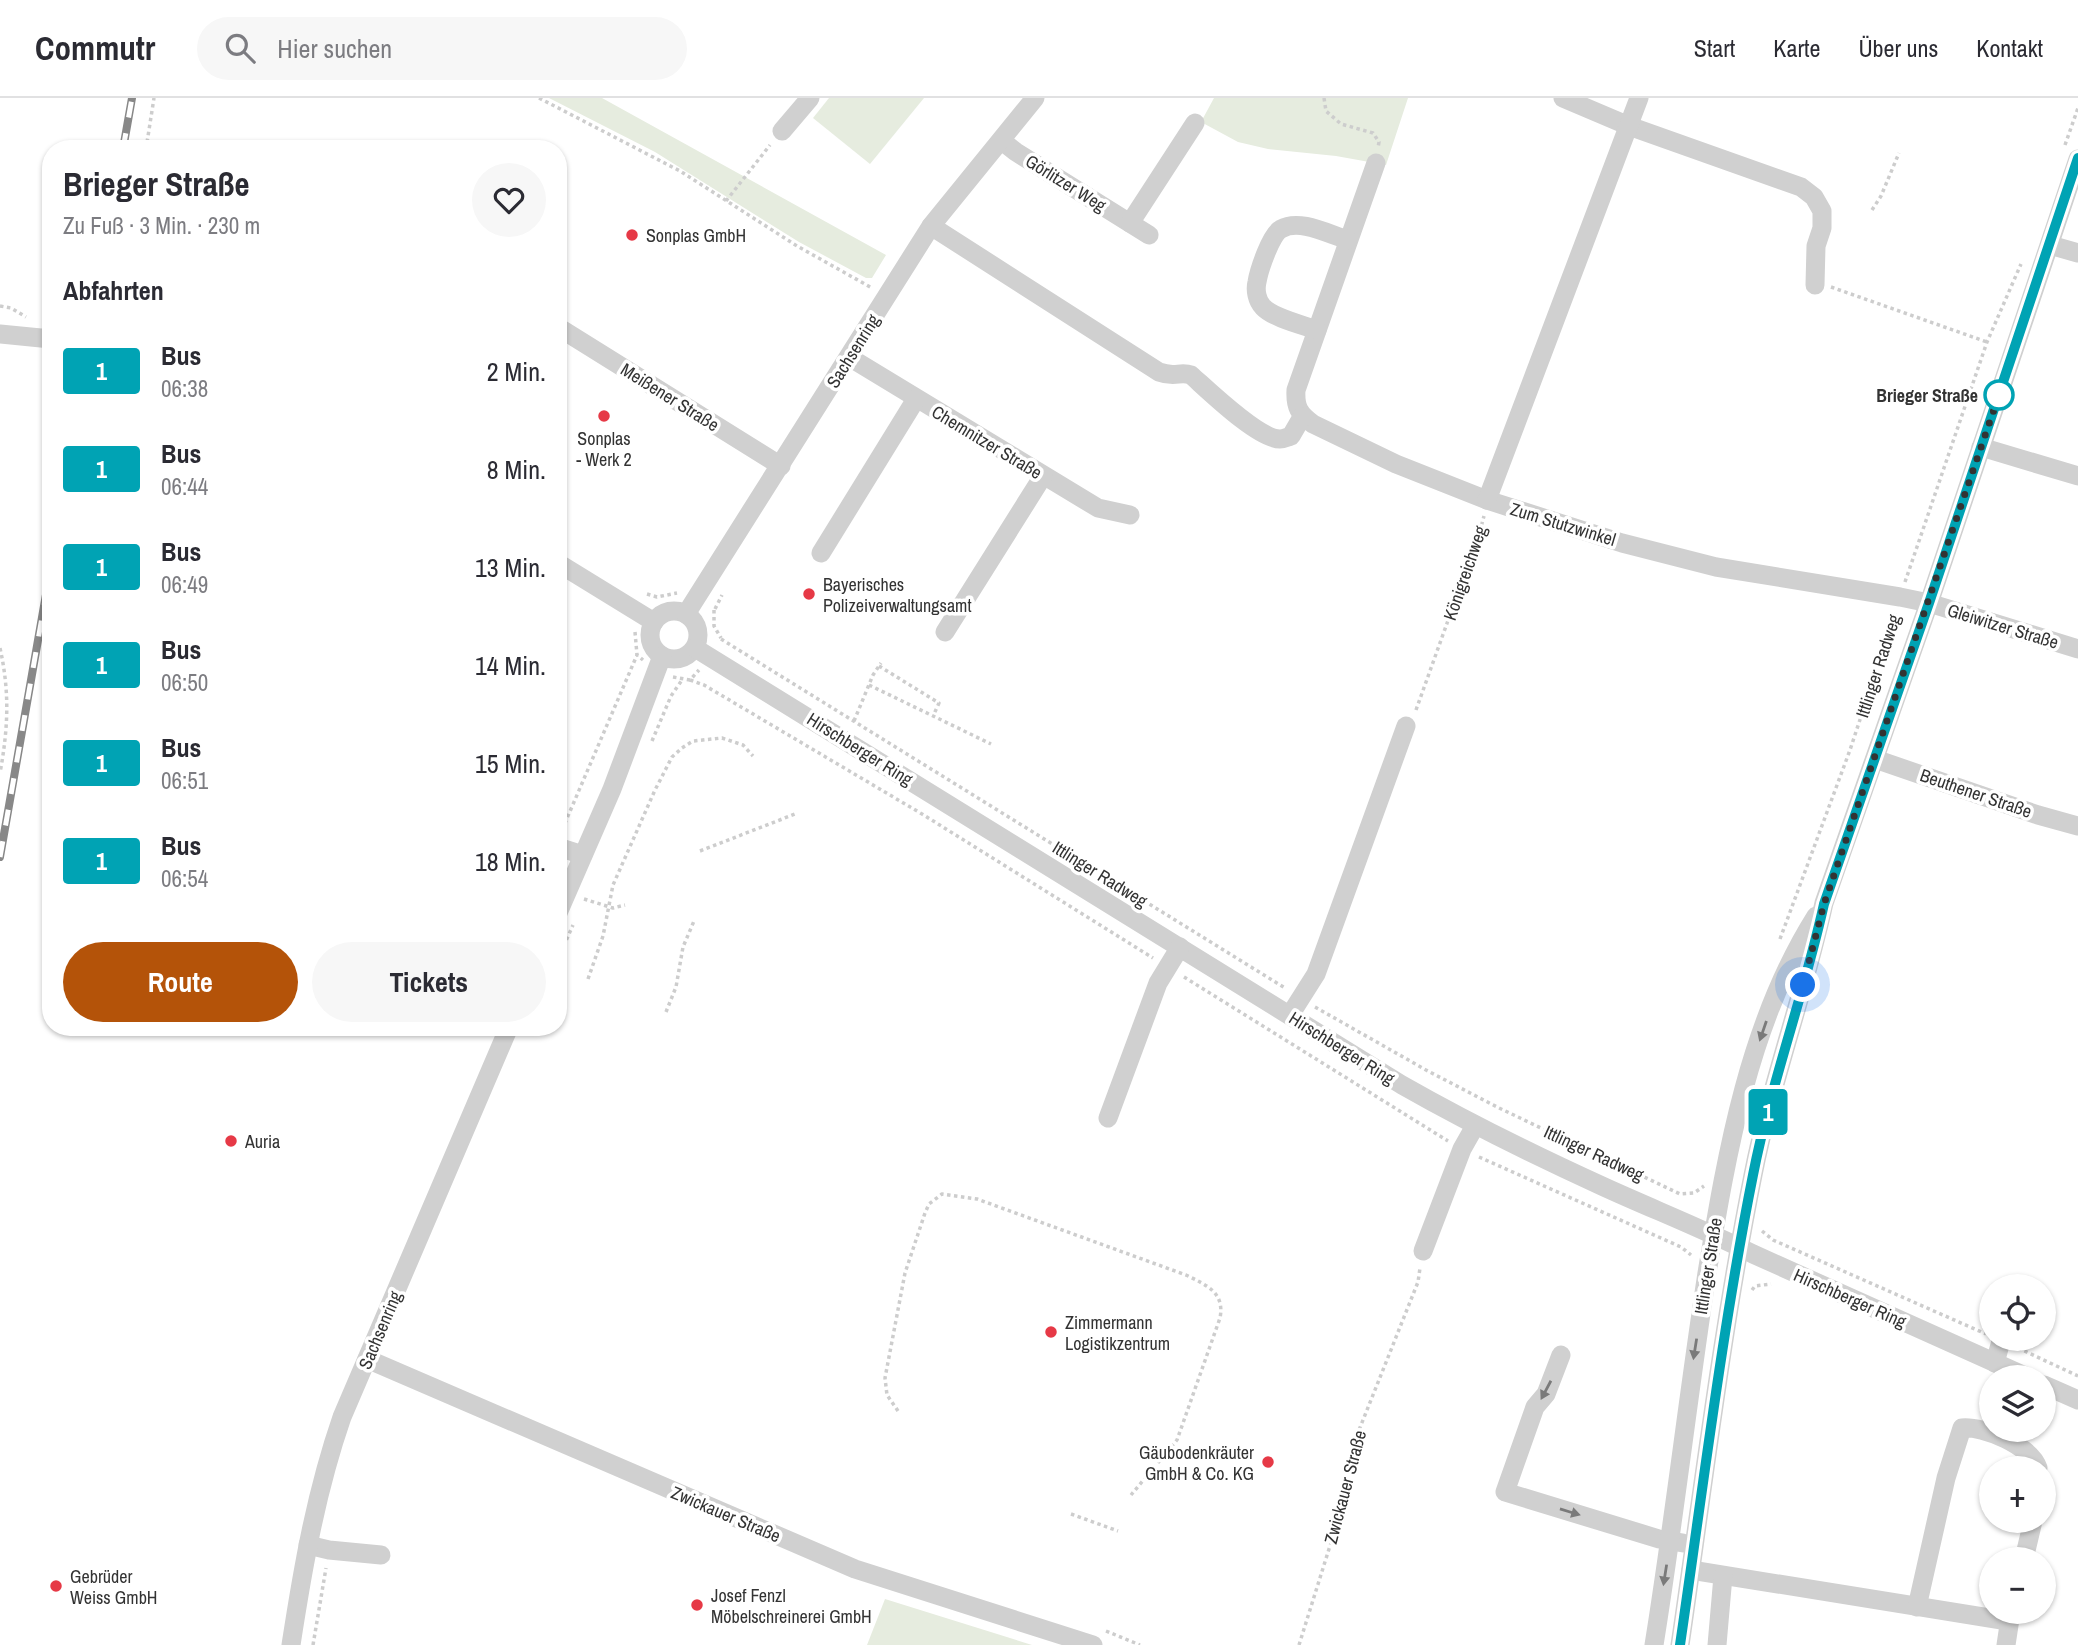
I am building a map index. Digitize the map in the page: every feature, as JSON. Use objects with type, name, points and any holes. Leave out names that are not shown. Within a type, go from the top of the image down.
[{"type":"street","points":[[782,131],[810,98]]},
{"type":"street","name":"Sachsenring","points":[[686,614],[932,226],[1035,98]]},
{"type":"street","points":[[1563,98],[1629,125],[1801,187],[1814,197],[1822,211],[1822,228],[1816,246],[1815,285]]},
{"type":"street","points":[[1487,500],[1639,98]]},
{"type":"street","points":[[1130,223],[1195,123]]},
{"type":"street","name":"Görlitzer Weg","points":[[1002,141],[1149,235]]},
{"type":"street","name":"Ittlinger Straße","points":[[1680,1645],[1740,1247],[1761,1138],[1824,904],[2050,245],[2071,153]]},
{"type":"street","points":[[932,226],[1159,372],[1170,376],[1186,373],[1191,375],[1220,401],[1265,434],[1279,439],[1291,436],[1302,416],[1296,405],[1296,390],[1376,163]]},
{"type":"street","points":[[1317,330],[1270,313],[1262,306],[1256,283],[1273,236],[1282,228],[1303,226],[1349,240]]},
{"type":"street","points":[[2050,245],[2078,253]]},
{"type":"street","points":[[0,334],[30,327],[42,334]]},
{"type":"street","name":"Meißener Straße","points":[[567,333],[781,466]]},
{"type":"street","name":"Chemnitzer Straße","points":[[849,357],[1098,508],[1130,515]]},
{"type":"street","points":[[821,553],[916,399]]},
{"type":"street","name":"Zum Stutzwinkel","points":[[1302,416],[1365,451],[1487,500],[1610,539],[1716,567],[1929,603]]},
{"type":"street","points":[[1981,447],[2078,476]]},
{"type":"street","points":[[946,632],[1043,476]]},
{"type":"street","points":[[567,569],[647,618],[653,647],[660,664]]},
{"type":"street","name":"Gleiwitzer Straße","points":[[1929,603],[2078,649]]},
{"type":"street","points":[[567,893],[612,789],[660,664],[670,659],[703,652],[697,628],[686,614],[676,611],[647,618]]},
{"type":"street","name":"Hirschberger Ring","points":[[703,652],[1402,1085],[1475,1126],[2000,1365]]},
{"type":"street","points":[[1290,1015],[1316,974],[1406,726]]},
{"type":"street","name":"Beuthener Straße","points":[[1875,759],[2078,826]]},
{"type":"street","points":[[567,850],[583,855]]},
{"type":"street","name":"Ittlinger Straße","points":[[1654,1645],[1712,1233],[1734,1130],[1751,1064],[1774,997],[1801,940],[1824,904]]},
{"type":"street","points":[[1108,1118],[1158,983],[1180,947]]},
{"type":"street","name":"Sachsenring","points":[[291,1645],[324,1470],[342,1417],[505,1036]]},
{"type":"street","points":[[1423,1251],[1462,1149],[1475,1126]]},
{"type":"street","points":[[1995,1351],[1995,1363]]},
{"type":"street","points":[[1561,1355],[1546,1394],[1535,1407],[1505,1492],[1670,1541],[1695,1545]]},
{"type":"street","name":"Zwickauer Straße","points":[[368,1359],[855,1569],[1095,1636]]},
{"type":"street","points":[[2056,1390],[2078,1400]]},
{"type":"street","points":[[1917,1607],[1946,1478],[1962,1427],[1998,1434],[2031,1456]]},
{"type":"street","points":[[308,1545],[329,1550],[381,1555]]},
{"type":"street","points":[[1691,1570],[1917,1607],[1979,1613]]},
{"type":"street","points":[[1717,1645],[1723,1576]]},
{"type":"street","points":[[2006,1645],[2008,1624]]},
{"type":"path","points":[[147,140],[154,98]]},
{"type":"path","points":[[539,98],[668,165],[797,246],[887,297]]},
{"type":"path","points":[[1324,98],[1326,110],[1341,124],[1373,133],[1379,142],[1376,163]]},
{"type":"path","points":[[2071,153],[2078,108]]},
{"type":"path","points":[[726,201],[782,131]]},
{"type":"path","points":[[1872,210],[1881,196],[1899,153]]},
{"type":"path","name":"Ittlinger Radweg","points":[[1777,949],[1850,750],[1987,342],[2022,262]]},
{"type":"path","points":[[1815,285],[1833,287],[1987,342]]},
{"type":"path","points":[[0,306],[12,308],[25,317],[30,327]]},
{"type":"path","name":"Königreichweg","points":[[1406,726],[1418,706],[1480,531],[1487,500]]},
{"type":"path","points":[[567,818],[637,655],[635,632],[647,618],[657,597],[673,595],[685,588],[715,609]]},
{"type":"path","points":[[690,680],[703,652],[721,639],[714,626],[715,609],[725,589]]},
{"type":"path","name":"Ittlinger Radweg","points":[[721,639],[1301,998],[1426,1070],[1499,1108],[1680,1194],[1694,1194]]},
{"type":"path","points":[[0,648],[8,704],[7,735],[0,773]]},
{"type":"path","points":[[637,655],[660,664],[682,680],[704,685],[922,814],[1462,1149],[1681,1247],[1692,1257],[1693,1263]]},
{"type":"path","points":[[854,721],[880,665],[939,703],[934,714]]},
{"type":"path","points":[[869,685],[934,714],[991,744]]},
{"type":"path","points":[[588,979],[603,936],[613,885],[672,757],[693,741],[722,738],[743,745],[752,756]]},
{"type":"path","points":[[700,851],[795,814]]},
{"type":"path","points":[[584,899],[613,908],[625,905]]},
{"type":"path","points":[[666,1012],[677,987],[683,947],[694,921]]},
{"type":"path","points":[[1695,1199],[1694,1194],[1703,1188],[1707,1181]]},
{"type":"path","points":[[898,1411],[887,1395],[885,1378],[905,1273],[917,1233],[929,1205],[936,1197],[950,1194],[977,1199],[1186,1275],[1217,1293],[1221,1306],[1220,1318],[1177,1440],[1131,1494]]},
{"type":"path","points":[[1758,1226],[1773,1240],[1979,1331]]},
{"type":"path","name":"Zwickauer Straße","points":[[1299,1645],[1334,1533],[1353,1445],[1418,1282],[1423,1251]]},
{"type":"path","points":[[1745,1296],[1755,1286],[1768,1283],[1780,1285]]},
{"type":"path","points":[[2024,1351],[2078,1376]]},
{"type":"path","points":[[1071,1514],[1118,1531]]},
{"type":"path","points":[[313,1645],[329,1550]]},
{"type":"path","points":[[1095,1636],[1140,1645]]},
{"type":"shaded area","points":[[549,98],[602,98],[886,255],[872,278],[866,278],[799,242],[655,152]]},
{"type":"shaded area","points":[[829,98],[924,98],[870,164],[813,118]]},
{"type":"shaded area","points":[[1214,98],[1408,98],[1386,165],[1336,156],[1268,149],[1238,142],[1201,122]]},
{"type":"shaded area","points":[[885,1599],[1032,1645],[867,1645]]},
{"type":"railway","points":[[125,140],[132,98]]},
{"type":"railway","points":[[0,857],[42,617]]},
{"type":"bus line","name":"1","points":[[1680,1645],[1734,1273],[1761,1138],[1824,904],[1929,603],[2078,158]]},
{"type":"place","name":"Sonplas GmbH","points":[[632,235]]},
{"type":"place","name":"Brieger Straße","points":[[1999,395]]},
{"type":"place","name":"Sonplas - Werk 2","points":[[604,416]]},
{"type":"place","name":"Bayerisches Polizeiverwaltungsamt","points":[[809,594]]},
{"type":"place","name":"Auria","points":[[231,1141]]},
{"type":"place","name":"Zimmermann Logistikzentrum","points":[[1051,1332]]},
{"type":"place","name":"Gäubodenkräuter GmbH & Co. KG","points":[[1268,1462]]},
{"type":"place","name":"Gebrüder Weiss GmbH","points":[[56,1586]]},
{"type":"place","name":"Josef Fenzl Möbelschreinerei GmbH","points":[[697,1605]]},
{"type":"route","points":[[1803,985],[1824,904],[2000,392],[1999,395]]}]
